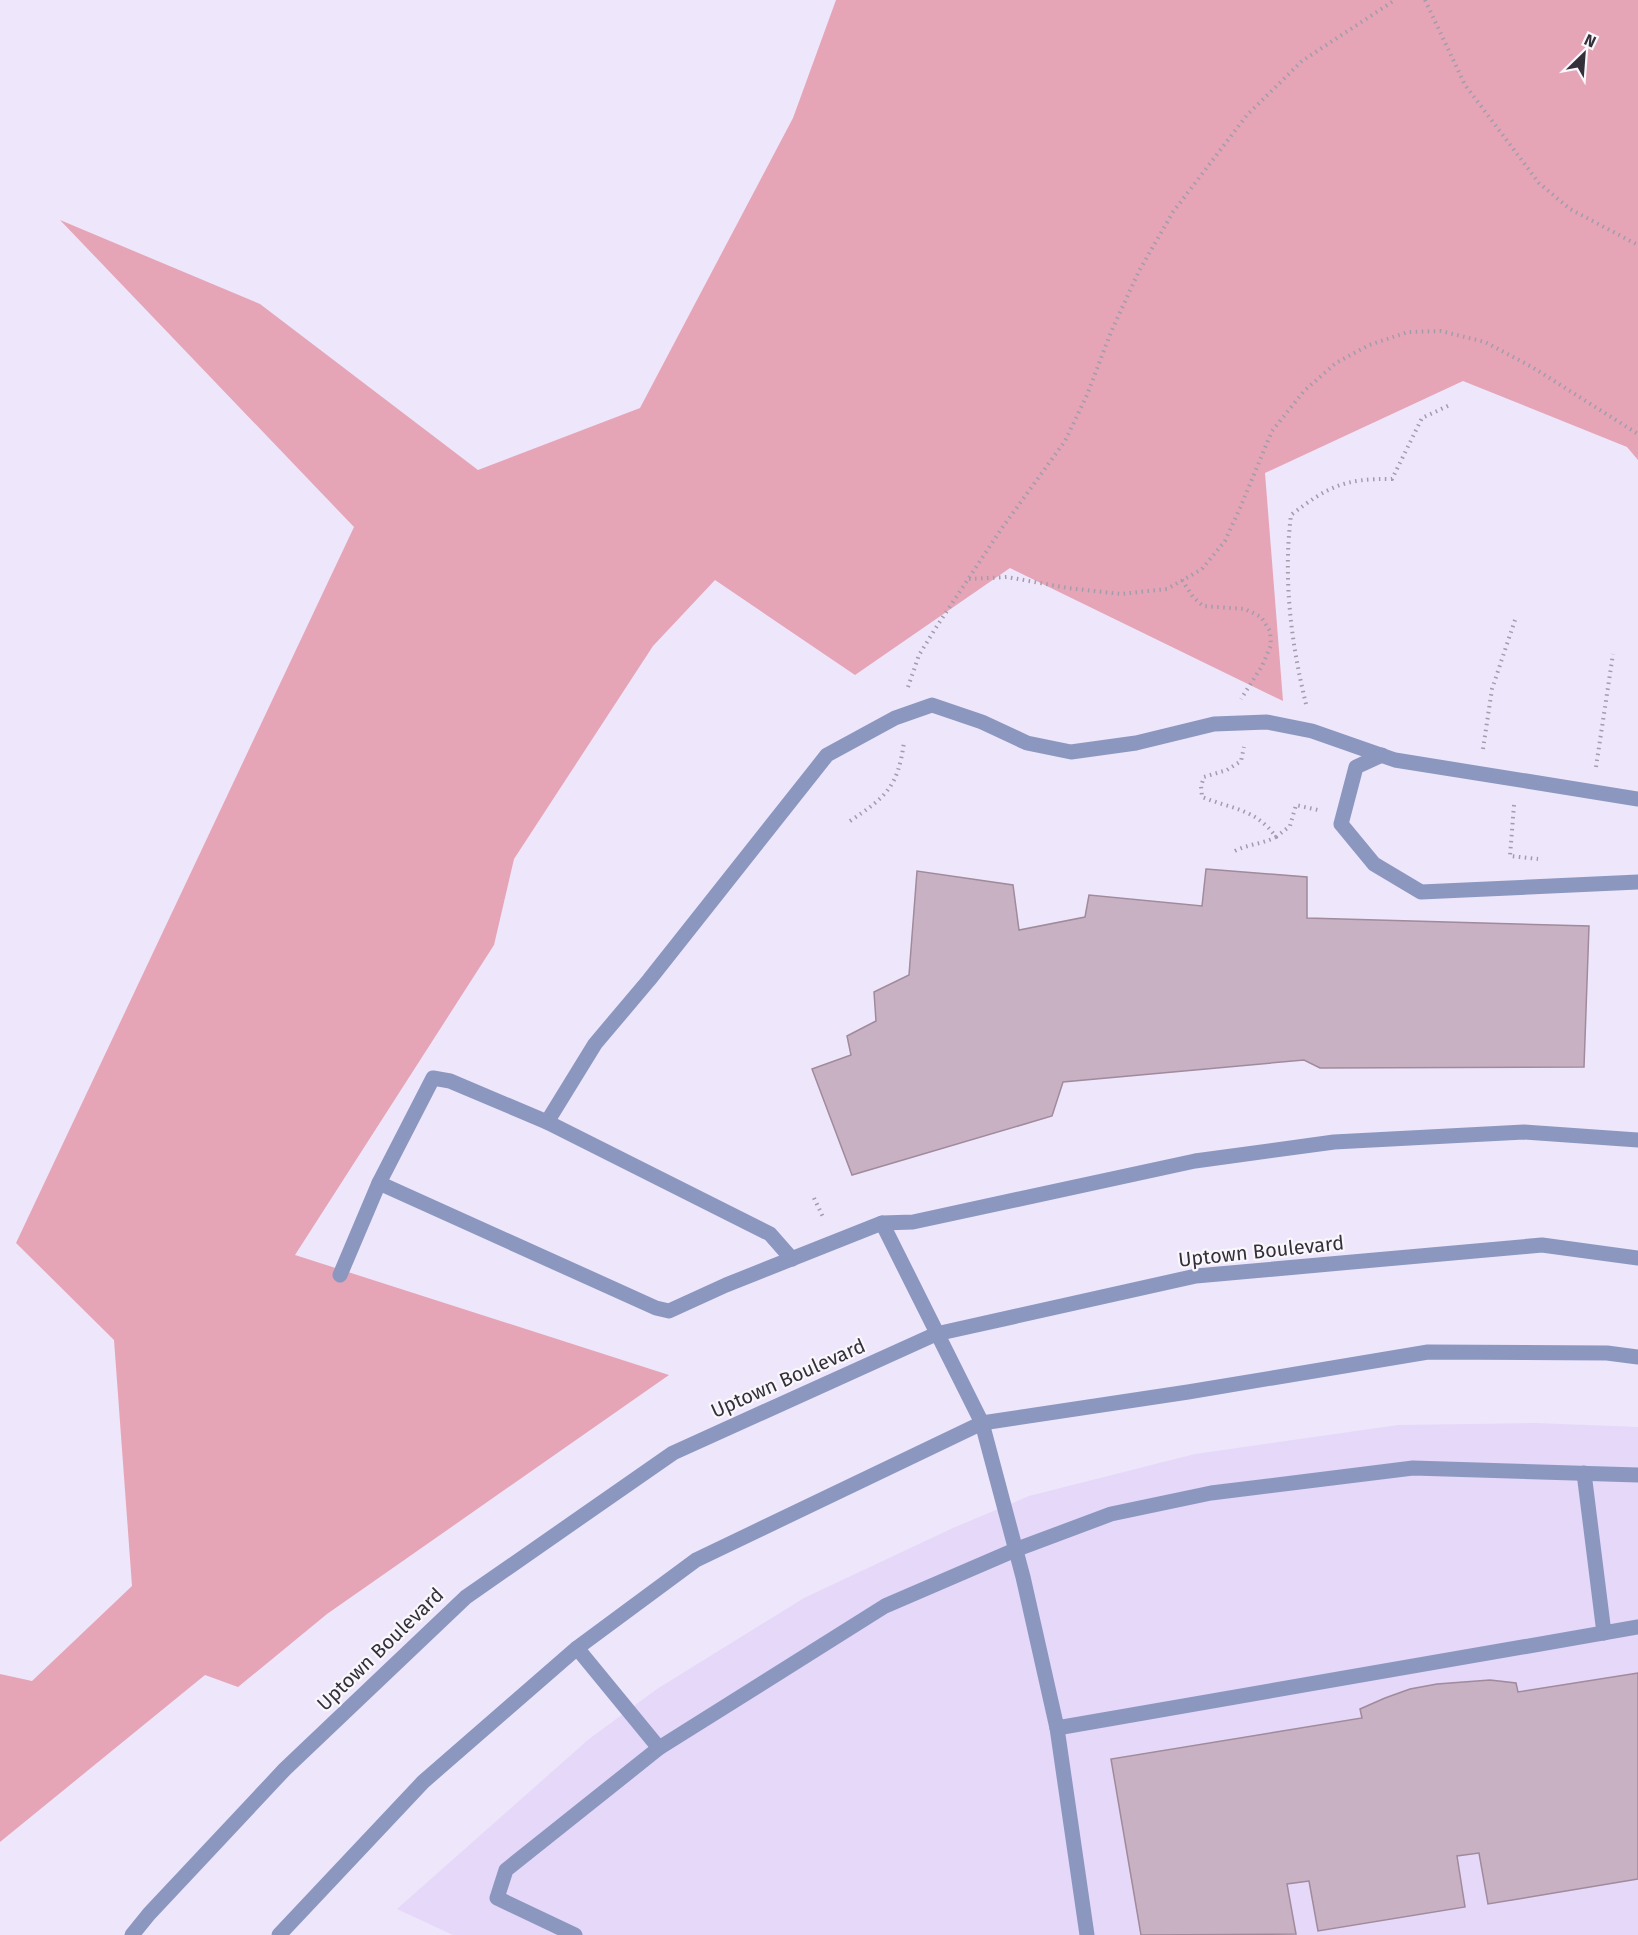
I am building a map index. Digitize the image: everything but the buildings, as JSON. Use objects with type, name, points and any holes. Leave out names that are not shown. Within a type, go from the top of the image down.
[{"type":"street","points":[[547,1122],[596,1044],[826,755],[895,718],[932,705],[982,722],[1027,743],[1071,752],[1136,743],[1214,724],[1268,722],[1312,731],[1395,760],[1638,799]]},
{"type":"street","points":[[1382,755],[1356,767],[1341,824],[1374,864],[1420,892],[1638,882]]},
{"type":"street","points":[[340,1275],[380,1183],[433,1078],[450,1081],[547,1122],[770,1234],[792,1259]]},
{"type":"street","points":[[380,1183],[656,1308],[669,1311],[726,1285],[882,1223],[913,1222],[1195,1161],[1334,1142],[1524,1132],[1638,1140]]},
{"type":"street","points":[[882,1223],[982,1423],[1034,1624],[1057,1728],[1087,1935]]},
{"type":"street","name":"Uptown Boulevard","points":[[132,1935],[285,1769],[466,1597],[673,1453],[936,1335],[1196,1276],[1542,1245],[1638,1258]]},
{"type":"street","points":[[279,1935],[423,1782],[577,1648],[696,1560],[982,1423],[1428,1352],[1607,1353],[1638,1357]]},
{"type":"street","points":[[575,1935],[497,1898],[506,1870],[659,1748],[885,1606],[1015,1550],[1111,1514],[1211,1493],[1413,1468],[1638,1475]]},
{"type":"street","points":[[1584,1473],[1604,1632]]},
{"type":"street","points":[[1057,1728],[1638,1627]]},
{"type":"street","points":[[577,1648],[659,1748]]},
{"type":"path","points":[[907,696],[909,681],[919,655],[1002,528],[1065,441],[1088,394],[1110,332],[1139,271],[1173,212],[1247,115],[1302,61],[1395,0]]},
{"type":"path","points":[[1425,0],[1465,85],[1539,183],[1570,209],[1638,245]]},
{"type":"path","points":[[969,579],[1007,577],[1068,588],[1121,594],[1167,589],[1202,569],[1225,541],[1272,431],[1304,391],[1336,363],[1370,345],[1408,332],[1441,331],[1485,342],[1532,367],[1638,434]]},
{"type":"path","points":[[1312,731],[1292,631],[1287,543],[1291,515],[1316,496],[1341,483],[1369,478],[1392,479],[1422,418],[1452,404]]},
{"type":"path","points":[[1480,773],[1492,689],[1515,620]]},
{"type":"path","points":[[1593,792],[1613,654]]},
{"type":"path","points":[[850,820],[875,804],[890,789],[901,765],[905,731]]},
{"type":"path","points":[[1517,779],[1509,856],[1547,860]]},
{"type":"path","points":[[1276,837],[1290,826],[1296,805]]},
{"type":"path","points":[[814,1198],[825,1223]]},
{"type":"shaded area","points":[[836,0],[1638,0],[1638,460],[1627,447],[1463,381],[1265,473],[1283,701],[1010,568],[855,675],[715,580],[653,646],[514,859],[494,945],[295,1255],[669,1375],[327,1614],[238,1687],[205,1675],[0,1842],[0,1674],[32,1681],[132,1586],[114,1340],[16,1243],[354,527],[60,220],[260,304],[478,470],[640,408],[793,118]]},
{"type":"shaded area","points":[[1535,1423],[1638,1427],[1638,1935],[453,1935],[397,1909],[589,1739],[657,1689],[804,1598],[953,1528],[1029,1496],[1195,1454],[1398,1425]]}]
